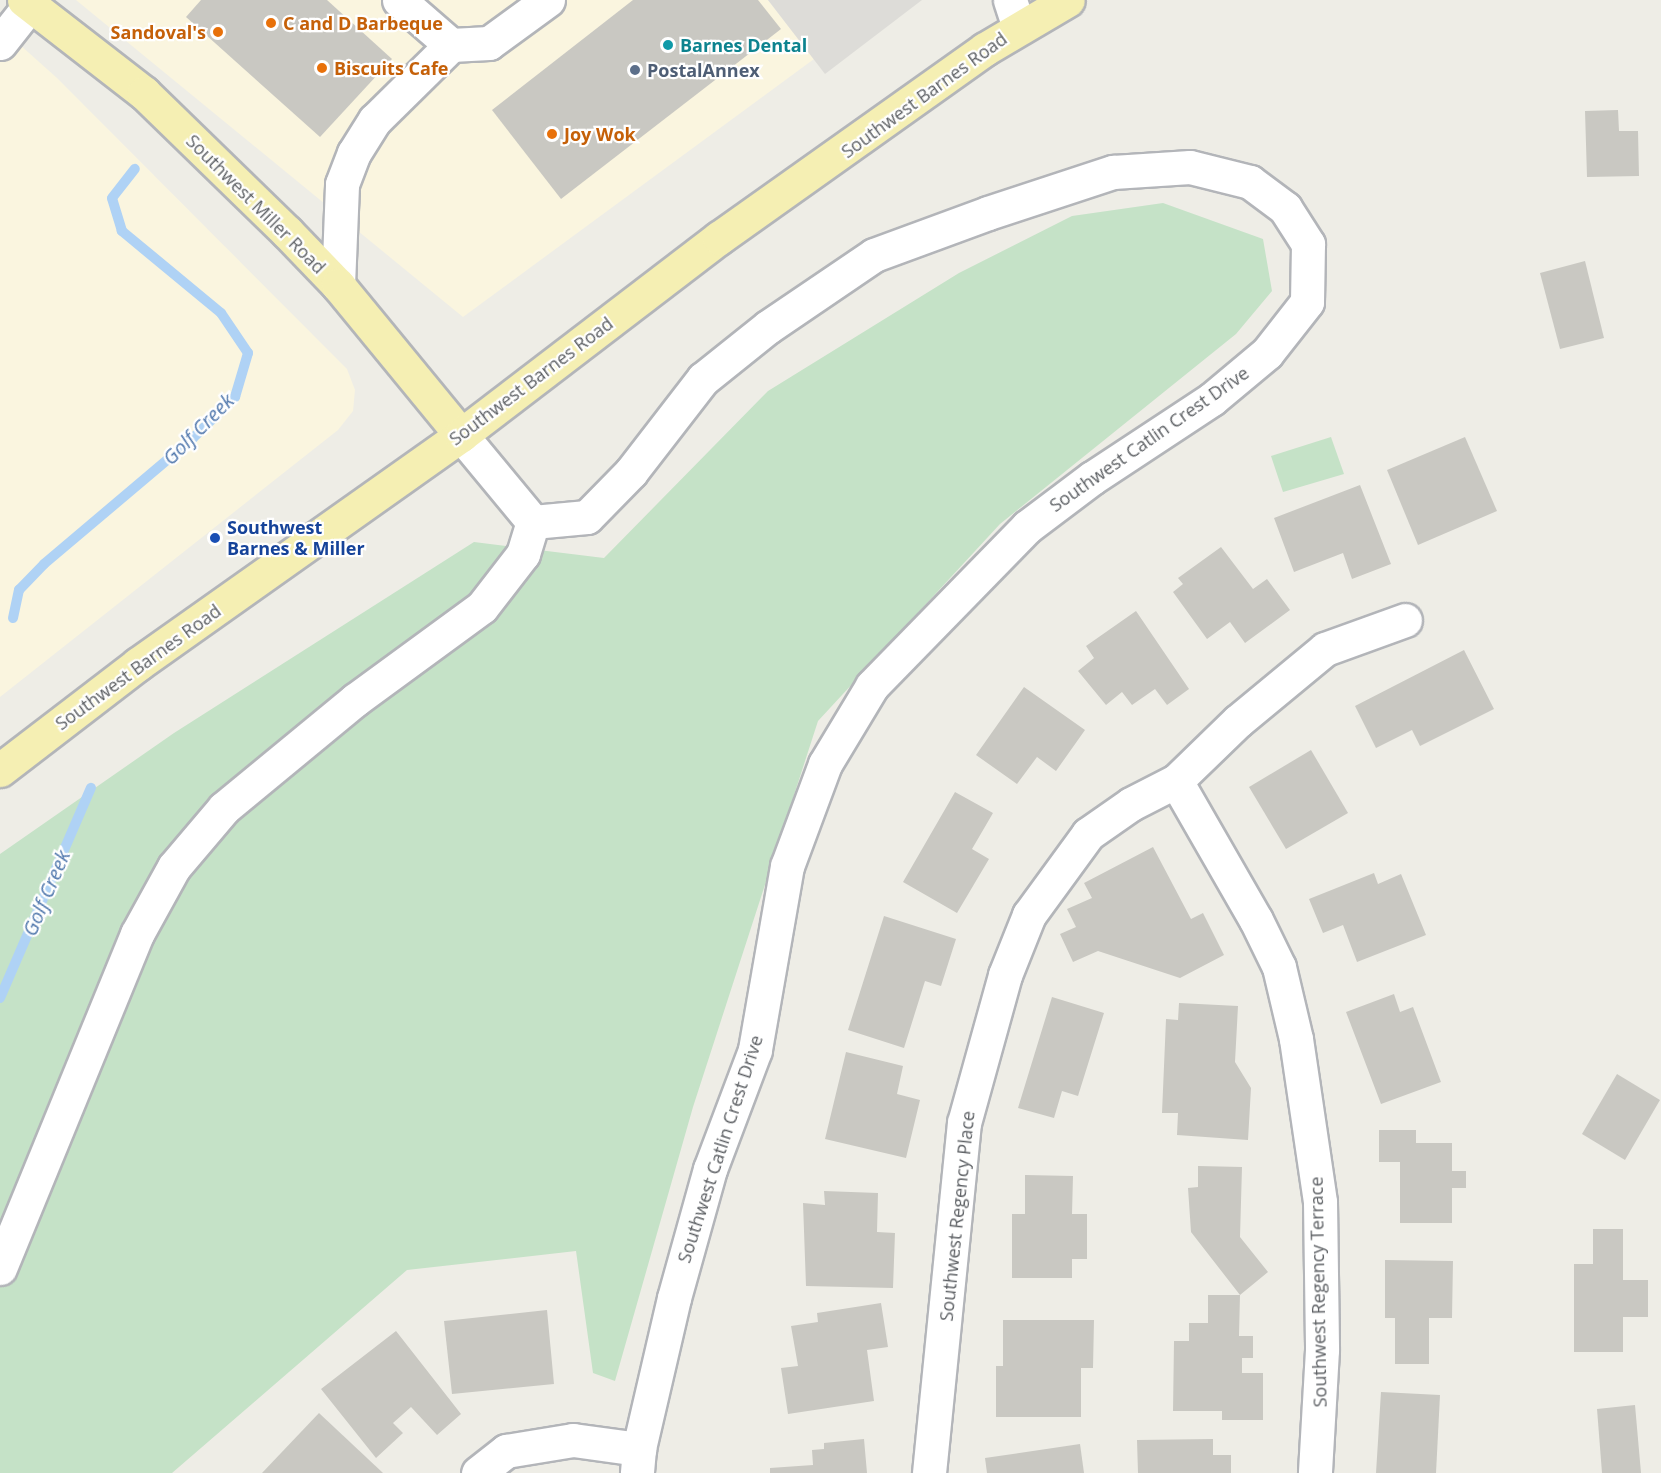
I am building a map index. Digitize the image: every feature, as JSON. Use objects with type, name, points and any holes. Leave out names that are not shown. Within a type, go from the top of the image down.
[{"type":"main road","name":"Southwest Barnes Road","points":[[2,765],[138,664],[461,435],[1015,14],[1068,0]]},
{"type":"main road","name":"Southwest Miller Road","points":[[29,1],[144,93],[338,285],[461,435]]},
{"type":"street","points":[[399,0],[451,45]]},
{"type":"street","points":[[338,285],[342,184],[354,153],[375,120],[451,45],[489,43],[548,0]]},
{"type":"street","points":[[0,43],[29,1]]},
{"type":"street","name":"Southwest Catlin Crest Drive","points":[[533,522],[587,517],[631,472],[703,379],[768,327],[874,255],[988,213],[1113,172],[1190,167],[1250,182],[1285,208],[1308,244],[1307,302],[1267,353],[1212,399],[1092,478],[1027,527],[872,686],[825,764],[788,866],[755,1050],[710,1169],[674,1298],[638,1461]]},
{"type":"street","points":[[0,1268],[137,934],[174,867],[224,808],[355,700],[482,606],[523,554],[533,522],[461,435]]},
{"type":"street","name":"Southwest Regency Place","points":[[929,1473],[964,1123],[1005,975],[1029,915],[1088,834],[1131,804],[1176,781],[1238,721],[1325,649],[1405,620]]},
{"type":"street","name":"Southwest Regency Terrace","points":[[1176,781],[1256,920],[1279,967],[1296,1039],[1320,1202],[1322,1350],[1315,1473]]},
{"type":"street","points":[[478,1473],[506,1451],[573,1440],[638,1461]]},
{"type":"shaded area","points":[[76,0],[768,0],[814,59],[463,317]]},
{"type":"shaded area","points":[[768,0],[922,0],[825,74]]},
{"type":"shaded area","points":[[0,27],[57,78],[347,369],[355,390],[353,411],[338,430],[0,697]]},
{"type":"green space","points":[[1163,203],[1263,239],[1272,291],[1236,334],[1000,524],[818,721],[693,1107],[615,1381],[593,1373],[576,1251],[407,1270],[172,1473],[0,1473],[0,854],[174,733],[474,542],[604,558],[768,391],[959,273],[1072,216]]},
{"type":"green space","points":[[1331,437],[1344,474],[1283,492],[1271,456]]},
{"type":"building","name":"Biscuits Cafe","points":[[201,0],[327,0],[392,59],[320,137],[186,17]]},
{"type":"building","points":[[633,0],[758,0],[781,29],[561,199],[492,110]]},
{"type":"building","points":[[1618,110],[1619,131],[1638,131],[1639,176],[1587,177],[1585,111]]},
{"type":"building","points":[[1585,261],[1604,338],[1560,349],[1540,273]]},
{"type":"building","points":[[1465,437],[1497,511],[1418,545],[1387,470]]},
{"type":"building","points":[[1360,485],[1391,564],[1352,579],[1343,553],[1294,572],[1274,518]]},
{"type":"building","points":[[1221,547],[1253,589],[1267,579],[1290,610],[1245,643],[1230,622],[1207,639],[1173,592],[1183,584],[1178,578]]},
{"type":"building","points":[[1136,611],[1189,689],[1167,705],[1155,689],[1132,705],[1122,692],[1106,705],[1078,671],[1094,658],[1086,646]]},
{"type":"building","points":[[1464,650],[1494,709],[1420,746],[1412,730],[1376,748],[1355,706]]},
{"type":"building","points":[[1024,687],[1085,730],[1056,771],[1037,757],[1017,784],[976,755]]},
{"type":"building","points":[[1311,750],[1348,813],[1286,849],[1249,787]]},
{"type":"building","points":[[955,792],[993,813],[972,849],[989,859],[957,913],[903,882]]},
{"type":"building","points":[[1153,847],[1191,919],[1203,913],[1224,955],[1180,978],[1098,951],[1073,962],[1060,934],[1076,927],[1067,909],[1092,898],[1084,883]]},
{"type":"building","points":[[1374,873],[1378,884],[1401,874],[1426,935],[1357,962],[1343,925],[1323,933],[1309,899]]},
{"type":"building","points":[[884,916],[956,939],[941,986],[925,981],[904,1048],[848,1030]]},
{"type":"building","points":[[1394,994],[1400,1012],[1413,1007],[1441,1082],[1381,1104],[1346,1012]]},
{"type":"building","points":[[1052,997],[1104,1013],[1078,1096],[1062,1091],[1054,1118],[1018,1108]]},
{"type":"building","points":[[1179,1003],[1238,1006],[1235,1062],[1251,1088],[1248,1140],[1177,1135],[1178,1113],[1162,1113],[1166,1019],[1178,1020]]},
{"type":"building","points":[[846,1052],[903,1066],[897,1094],[920,1100],[906,1158],[825,1139]]},
{"type":"building","points":[[1617,1074],[1660,1100],[1625,1160],[1582,1134]]},
{"type":"building","points":[[1379,1130],[1416,1130],[1416,1143],[1452,1143],[1452,1171],[1466,1171],[1466,1188],[1452,1188],[1452,1223],[1400,1223],[1400,1162],[1379,1162]]},
{"type":"building","points":[[1198,1166],[1242,1167],[1240,1237],[1268,1272],[1240,1295],[1191,1232],[1188,1188],[1198,1187]]},
{"type":"building","points":[[1025,1175],[1073,1176],[1072,1214],[1087,1214],[1087,1259],[1072,1259],[1072,1278],[1012,1278],[1012,1214],[1025,1214]]},
{"type":"building","points":[[824,1191],[878,1193],[877,1232],[895,1233],[893,1288],[806,1286],[803,1203],[825,1205]]},
{"type":"building","points":[[1593,1229],[1623,1229],[1623,1280],[1648,1280],[1648,1317],[1623,1317],[1623,1352],[1574,1352],[1574,1264],[1593,1264]]},
{"type":"building","points":[[1385,1260],[1453,1261],[1452,1318],[1429,1318],[1429,1364],[1395,1364],[1395,1318],[1385,1318]]},
{"type":"building","points":[[1208,1295],[1240,1295],[1239,1336],[1253,1336],[1253,1358],[1242,1358],[1242,1373],[1263,1373],[1263,1420],[1222,1420],[1222,1411],[1173,1411],[1174,1341],[1189,1341],[1189,1323],[1208,1323]]},
{"type":"building","points":[[881,1303],[888,1347],[867,1350],[874,1401],[788,1414],[781,1368],[798,1366],[791,1326],[818,1322],[817,1313]]},
{"type":"building","points":[[547,1310],[554,1384],[452,1394],[444,1321]]},
{"type":"building","points":[[1003,1320],[1094,1320],[1093,1368],[1081,1368],[1081,1417],[996,1417],[996,1366],[1003,1366]]},
{"type":"building","points":[[396,1331],[461,1414],[437,1435],[411,1407],[393,1423],[403,1433],[376,1458],[321,1389]]},
{"type":"building","points":[[1381,1392],[1440,1395],[1436,1473],[1376,1473]]},
{"type":"building","points":[[1635,1405],[1641,1473],[1602,1473],[1597,1409]]},
{"type":"building","points":[[319,1413],[383,1473],[262,1473]]},
{"type":"building","points":[[864,1439],[867,1473],[770,1473],[770,1468],[813,1465],[812,1450],[824,1449],[824,1443]]},
{"type":"building","points":[[1213,1439],[1213,1455],[1231,1455],[1231,1473],[1138,1473],[1137,1440]]},
{"type":"building","points":[[1080,1444],[1084,1473],[987,1473],[985,1458]]},
{"type":"waterway","name":"Golf Creek","points":[[13,618],[19,590],[44,564],[193,438],[235,397],[248,353],[221,313],[122,231],[112,198],[135,169]]},
{"type":"waterway","name":"Golf Creek","points":[[0,998],[91,788]]},
{"type":"place","name":"C and D Barbeque","points":[[271,23]]},
{"type":"place","name":"Sandoval's","points":[[218,32]]},
{"type":"place","name":"Barnes Dental","points":[[668,45]]},
{"type":"place","name":"Biscuits Cafe","points":[[322,68]]},
{"type":"place","name":"PostalAnnex","points":[[635,70]]},
{"type":"place","name":"Joy Wok","points":[[552,134]]},
{"type":"place","name":"Southwest Barnes & Miller","points":[[215,538]]}]
